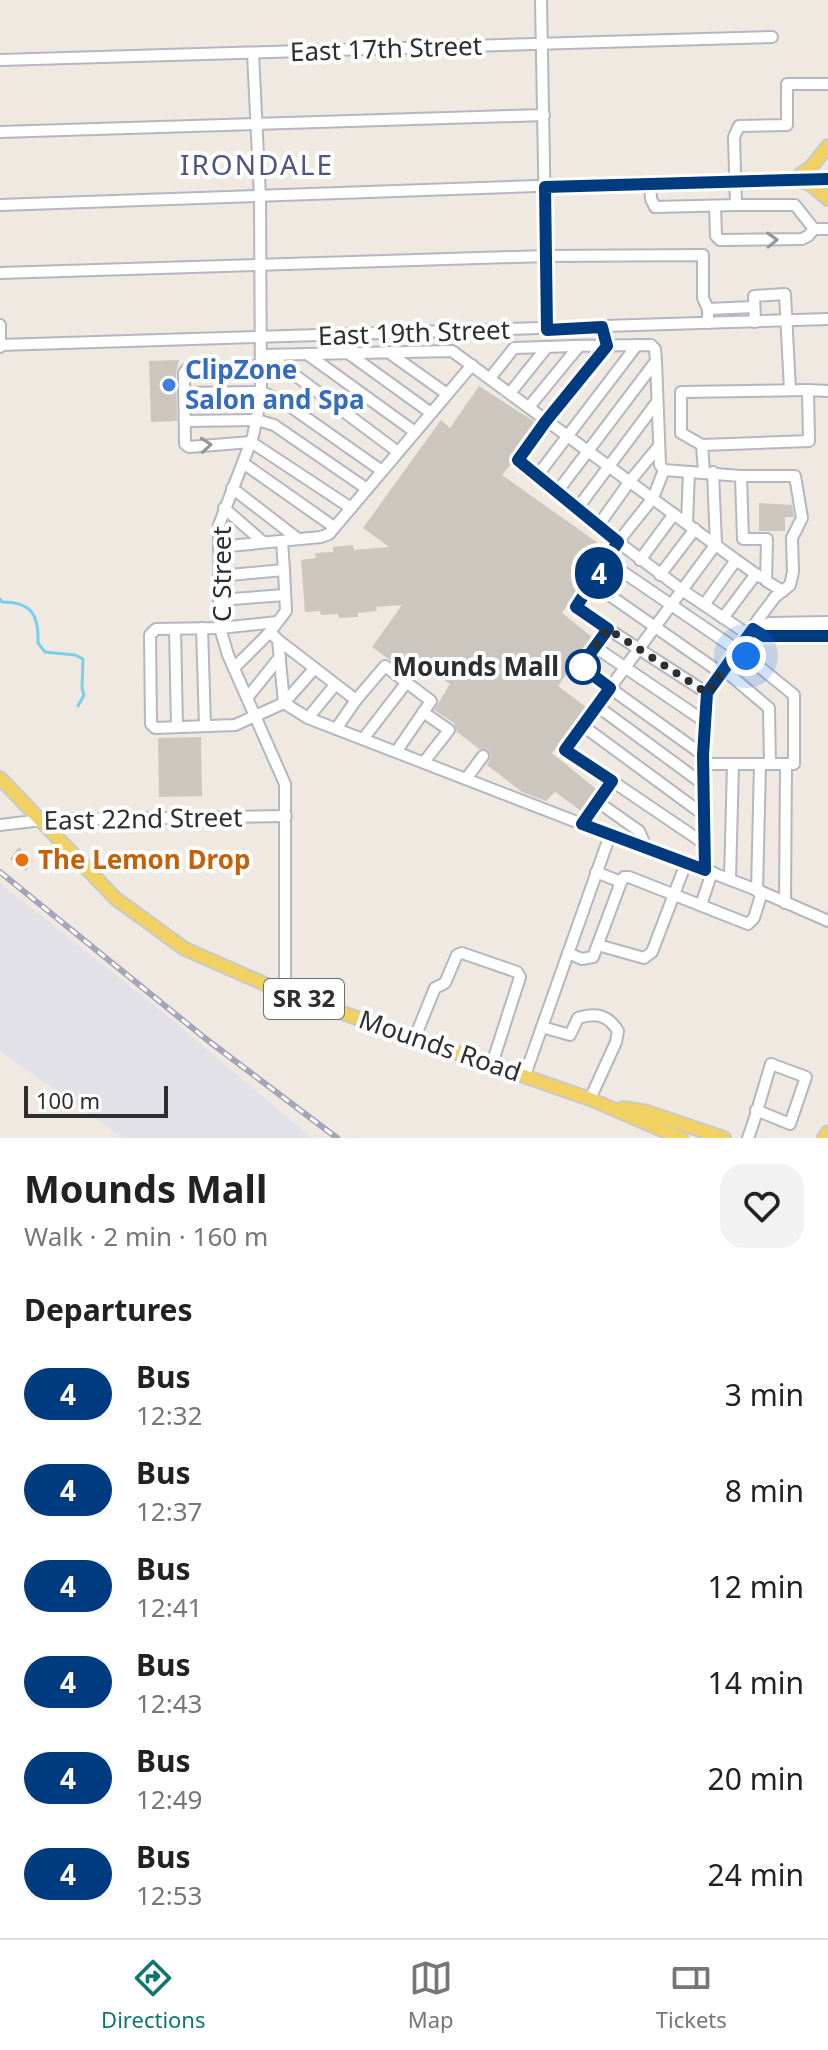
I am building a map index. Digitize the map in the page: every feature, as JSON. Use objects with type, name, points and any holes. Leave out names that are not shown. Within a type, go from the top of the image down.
[{"type":"main road","points":[[795,179],[811,167],[828,146]]},
{"type":"main road","points":[[795,179],[810,184],[828,199]]},
{"type":"main road","name":"SR 32","points":[[0,778],[42,820]]},
{"type":"main road","name":"Mounds Road","points":[[42,820],[116,899],[157,931],[216,965],[285,993],[608,1105],[681,1138]]},
{"type":"main road","name":"Mounds Road","points":[[608,1105],[647,1112],[724,1138]]},
{"type":"main road","points":[[824,1138],[828,1132]]},
{"type":"street","points":[[541,0],[547,330]]},
{"type":"street","name":"East 17th Street","points":[[0,60],[772,37]]},
{"type":"street","name":"C Street","points":[[253,53],[264,358],[257,420],[219,525],[219,600],[220,628],[234,668],[285,784],[285,993]]},
{"type":"street","points":[[736,205],[734,137],[739,126],[787,125],[787,84],[828,84]]},
{"type":"street","points":[[0,132],[544,115]]},
{"type":"street","points":[[0,205],[650,182],[828,179]]},
{"type":"street","points":[[650,182],[655,207],[795,205],[814,229]]},
{"type":"street","points":[[715,206],[722,240]]},
{"type":"street","points":[[0,273],[546,256],[703,255],[722,240],[802,239],[814,229],[828,229]]},
{"type":"street","points":[[703,255],[703,298],[708,309],[708,323]]},
{"type":"street","points":[[755,322],[754,296],[785,294],[790,390]]},
{"type":"street","points":[[708,309],[754,307]]},
{"type":"street","name":"East 19th Street","points":[[0,346],[828,319]]},
{"type":"street","points":[[0,325],[0,346]]},
{"type":"street","points":[[602,327],[607,346]]},
{"type":"street","points":[[537,476],[637,345]]},
{"type":"street","points":[[490,378],[514,348],[651,345],[655,349],[660,465],[664,470],[741,476],[795,476],[802,518],[792,538],[793,572],[790,585],[766,609],[707,693],[703,784],[708,871],[701,905]]},
{"type":"street","points":[[529,407],[579,346]]},
{"type":"street","points":[[607,346],[518,460],[640,560],[723,618],[764,636],[828,636]]},
{"type":"street","points":[[510,393],[547,347]]},
{"type":"street","points":[[351,508],[251,442],[189,447],[185,444],[184,373],[187,369],[307,354],[452,351],[736,560],[783,591]]},
{"type":"street","points":[[388,352],[447,394]]},
{"type":"street","points":[[347,353],[431,413]]},
{"type":"street","points":[[307,354],[415,432]]},
{"type":"street","points":[[264,358],[398,452]]},
{"type":"street","points":[[557,492],[656,361]]},
{"type":"street","points":[[219,547],[321,537],[351,508],[472,365]]},
{"type":"street","points":[[808,390],[809,441],[702,445],[681,433],[681,392],[790,390],[808,390],[828,391]]},
{"type":"street","points":[[184,393],[261,392],[281,400],[382,471]]},
{"type":"street","points":[[577,509],[657,402]]},
{"type":"street","points":[[185,421],[257,420],[274,425],[367,489]]},
{"type":"street","points":[[702,445],[716,544],[565,750],[705,844]]},
{"type":"street","points":[[598,526],[659,446]]},
{"type":"street","points":[[243,463],[334,527]]},
{"type":"street","points":[[664,470],[653,498],[618,542],[576,607],[707,693]]},
{"type":"street","points":[[660,575],[691,526],[689,472]]},
{"type":"street","points":[[741,476],[743,539],[767,539],[766,581]]},
{"type":"street","points":[[232,488],[298,539]]},
{"type":"street","points":[[224,508],[263,542]]},
{"type":"street","points":[[640,560],[674,514]]},
{"type":"street","points":[[234,668],[275,632],[286,611],[282,541]]},
{"type":"street","points":[[704,605],[736,560]]},
{"type":"street","points":[[607,561],[794,695],[794,764],[733,764],[703,760],[581,666],[608,629]]},
{"type":"street","points":[[219,576],[284,570]]},
{"type":"street","points":[[723,618],[756,574]]},
{"type":"street","points":[[568,953],[582,959],[593,957],[624,877],[748,924],[754,918],[760,891],[767,705],[592,583]]},
{"type":"street","points":[[219,600],[285,595]]},
{"type":"street","points":[[751,632],[770,623],[828,622]]},
{"type":"street","points":[[202,628],[205,726]]},
{"type":"street","points":[[314,669],[284,703],[235,725],[155,728],[151,724],[150,635],[156,629],[220,628],[275,632],[314,669],[356,700]]},
{"type":"street","points":[[175,629],[177,727]]},
{"type":"street","points":[[275,632],[284,703]]},
{"type":"street","points":[[595,647],[704,721]]},
{"type":"street","points":[[247,698],[280,657]]},
{"type":"street","points":[[336,729],[385,666],[431,701],[396,752]]},
{"type":"street","points":[[363,739],[407,682]]},
{"type":"street","points":[[308,718],[335,685]]},
{"type":"street","points":[[284,703],[308,718],[730,879],[828,921]]},
{"type":"street","points":[[597,706],[703,784]]},
{"type":"street","points":[[423,712],[449,730],[424,762]]},
{"type":"street","points":[[583,726],[704,815]]},
{"type":"street","points":[[466,779],[483,756]]},
{"type":"street","points":[[730,879],[733,764]]},
{"type":"street","points":[[785,903],[786,764]]},
{"type":"street","points":[[582,824],[612,781]]},
{"type":"street","points":[[598,802],[639,831],[647,849]]},
{"type":"street","name":"East 22nd Street","points":[[0,825],[42,820],[286,816]]},
{"type":"street","points":[[525,1075],[610,835]]},
{"type":"street","points":[[598,945],[644,958],[652,952],[686,863]]},
{"type":"street","points":[[596,872],[621,882]]},
{"type":"street","points":[[415,1037],[435,988],[445,983],[457,955],[462,953],[517,972],[520,977],[492,1064]]},
{"type":"street","points":[[542,1027],[570,1035],[578,1018],[597,1014],[611,1021],[618,1031],[590,1099]]},
{"type":"street","points":[[748,1138],[756,1110],[771,1064],[806,1077],[790,1124],[756,1110]]},
{"type":"shaded area","points":[[0,883],[165,1014],[312,1138],[123,1138],[0,1051]]},
{"type":"building","points":[[179,360],[176,373],[177,421],[151,422],[149,361]]},
{"type":"building","points":[[479,386],[535,422],[502,475],[605,548],[562,613],[592,637],[558,686],[586,707],[552,753],[596,789],[581,811],[555,792],[546,801],[522,792],[487,765],[491,756],[488,750],[479,749],[457,732],[454,723],[434,710],[450,684],[424,666],[413,677],[372,647],[402,605],[376,607],[377,611],[358,613],[358,617],[339,618],[338,614],[305,612],[301,560],[316,558],[315,553],[333,552],[333,547],[353,545],[354,550],[389,547],[363,528],[441,420],[450,428]]},
{"type":"building","points":[[759,503],[792,505],[794,517],[785,517],[785,531],[759,531]]},
{"type":"building","points":[[201,737],[202,796],[159,797],[158,738]]},
{"type":"building","name":"The Lemon Drop","points":[[19,847],[33,861],[26,871],[10,859]]},
{"type":"waterway","points":[[0,599],[2,602],[20,604],[32,612],[37,625],[38,643],[45,652],[75,655],[83,659],[84,695],[78,706]]},
{"type":"railway","points":[[0,872],[206,1039],[337,1138]]},
{"type":"bus line","name":"4","points":[[828,179],[545,187],[547,330],[602,327],[607,346],[518,460],[618,542],[576,607],[608,629],[581,666],[610,688],[565,750],[612,781],[582,824],[705,870],[703,755],[707,693],[753,629],[764,636],[828,636]]},
{"type":"place","name":"ClipZone Salon and Spa","points":[[169,385]]},
{"type":"place","name":"Mounds Mall","points":[[583,667]]},
{"type":"place","name":"The Lemon Drop","points":[[22,860]]},
{"type":"district","name":"IRONDALE","points":[[257,165]]},
{"type":"route","points":[[583,667],[608,629],[707,693],[738,652],[746,656]]}]
